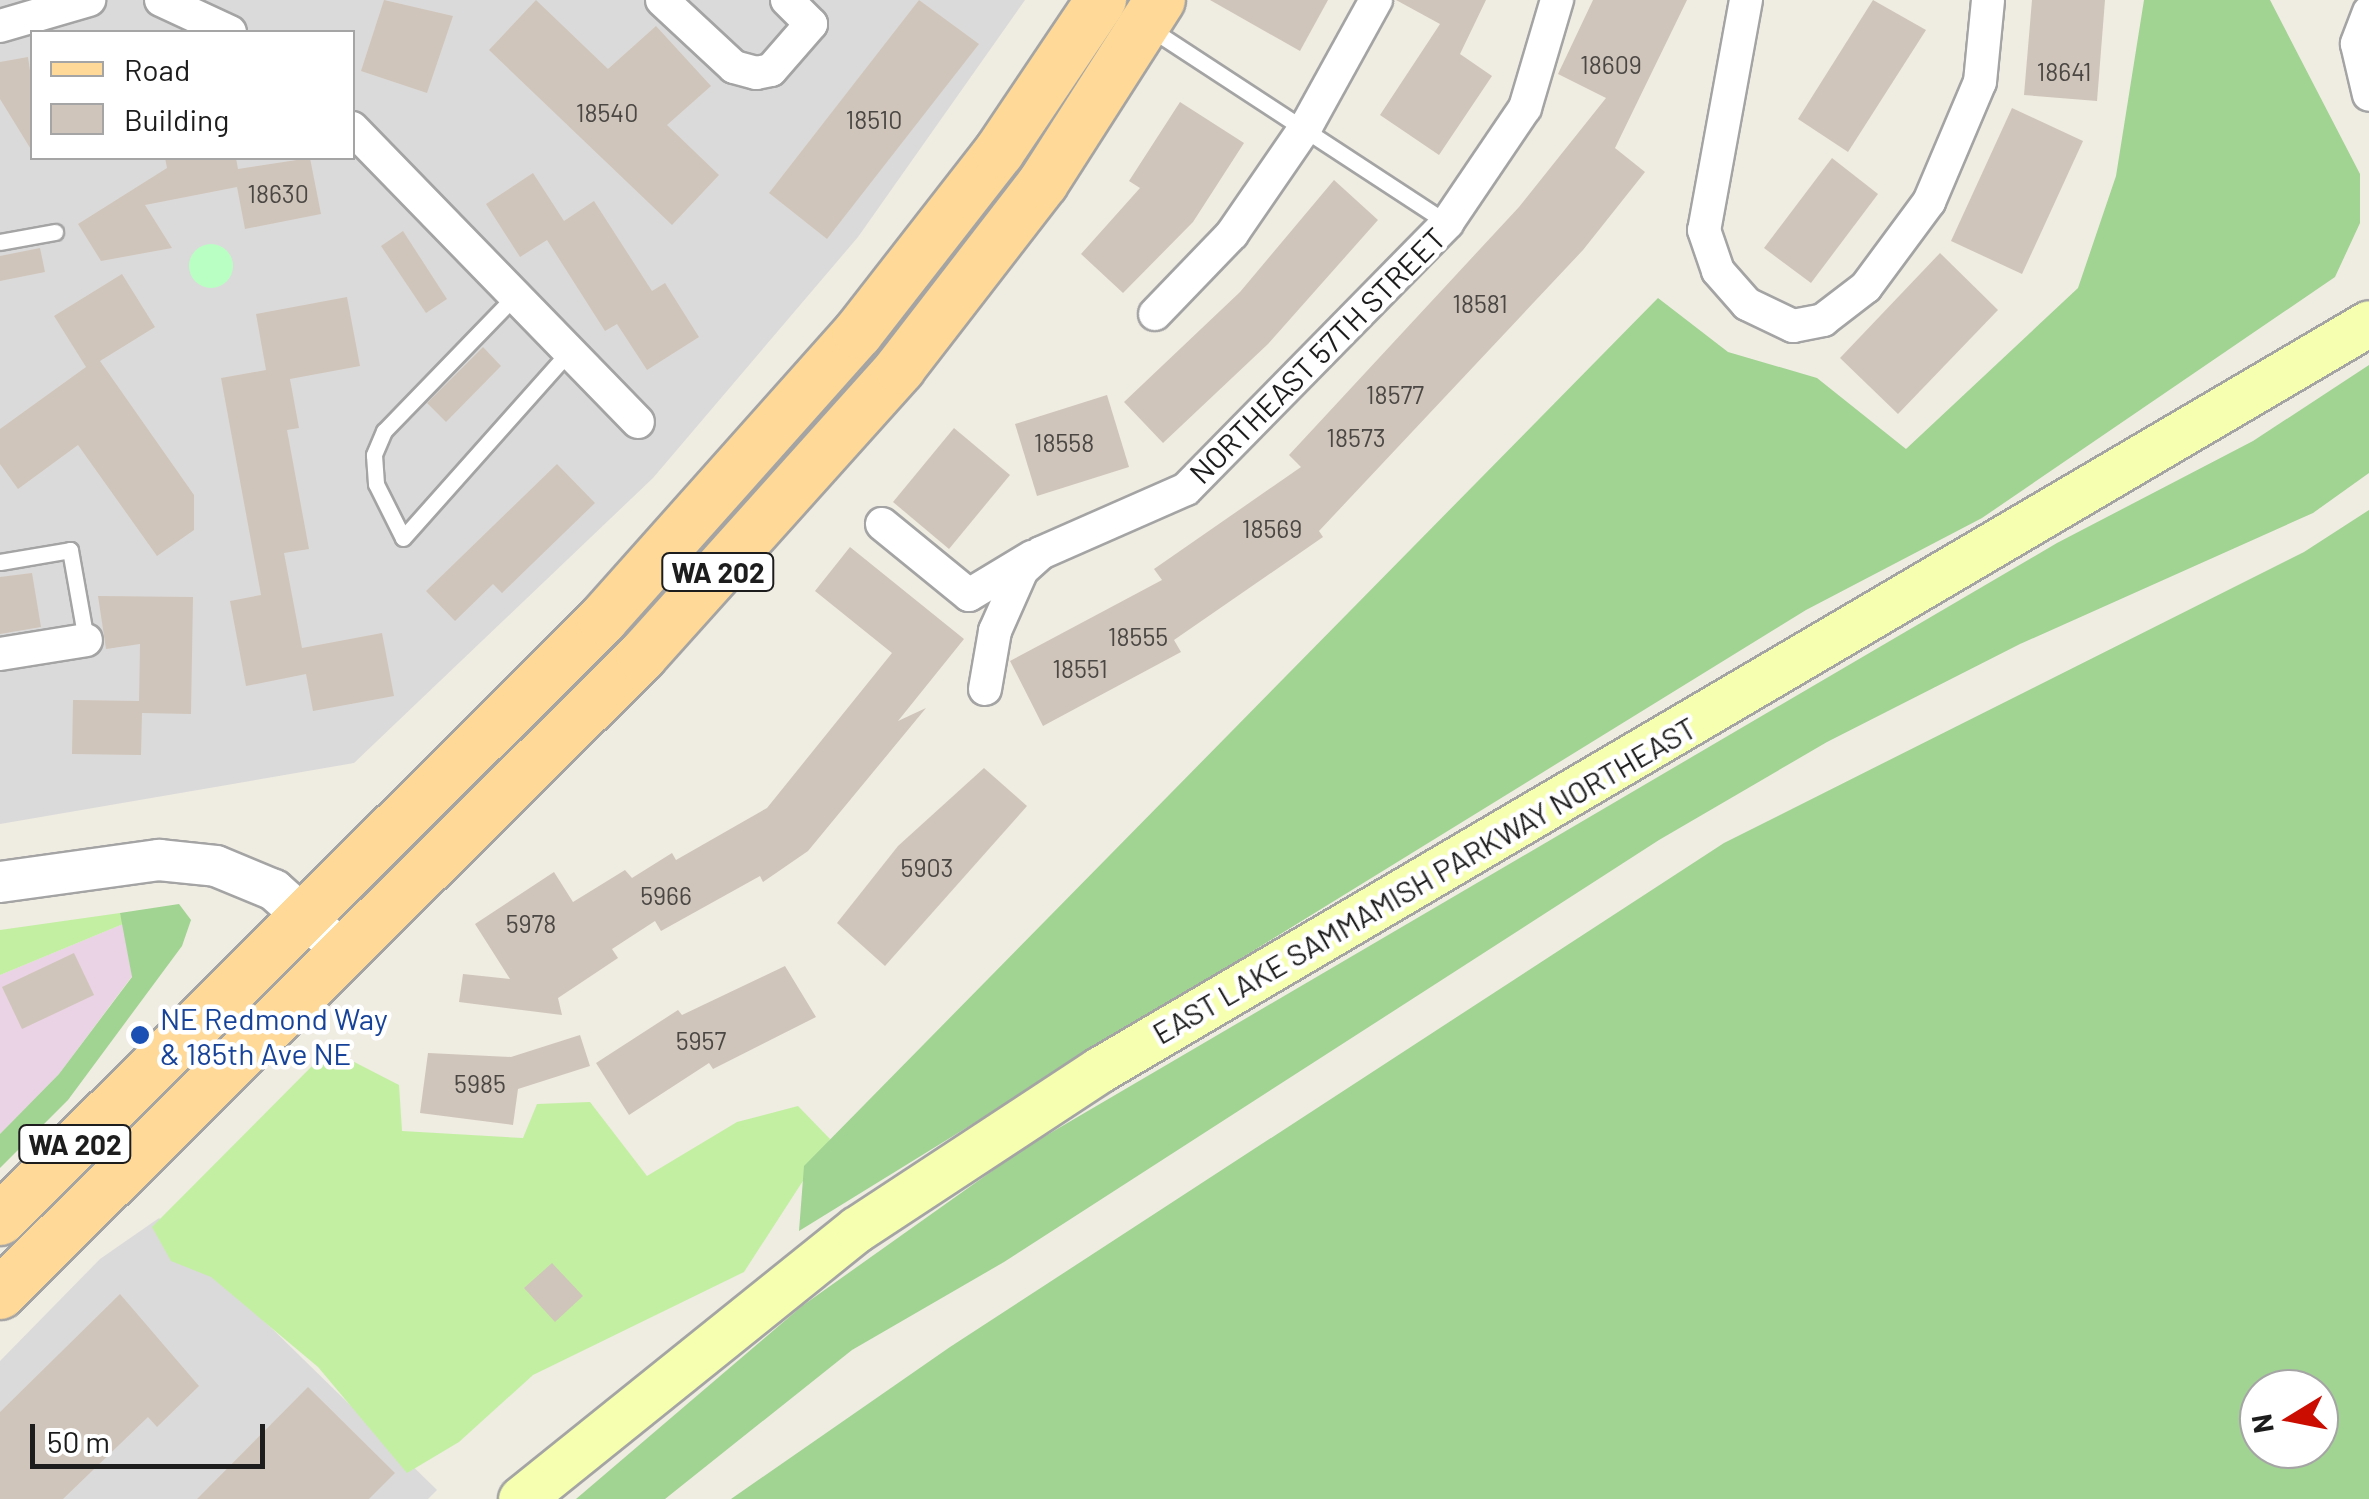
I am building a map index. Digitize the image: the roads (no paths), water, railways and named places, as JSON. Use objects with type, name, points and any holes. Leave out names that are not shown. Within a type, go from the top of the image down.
[{"type":"main road","name":"WA 202","points":[[0,1220],[301,914],[603,619],[858,333],[999,152],[1101,0]]},
{"type":"main road","name":"WA 202","points":[[0,1294],[341,950],[642,656],[900,368],[1043,184],[1154,13]]},
{"type":"main road","name":"EAST LAKE SAMMAMISH PARKWAY NORTHEAST","points":[[521,1499],[857,1229],[1099,1070],[2369,322]]},
{"type":"street","points":[[20,15],[90,0]]},
{"type":"street","points":[[161,0],[226,30]]},
{"type":"street","points":[[662,0],[734,67],[756,72],[771,70],[811,24],[787,0]]},
{"type":"street","points":[[1155,314],[1232,234],[1307,125],[1376,0]]},
{"type":"street","name":"NORTHEAST 57TH STREET","points":[[882,524],[969,595],[1041,552],[1186,488],[1448,223],[1526,108],[1556,0]]},
{"type":"street","points":[[1746,0],[1704,230],[1718,271],[1748,304],[1793,326],[1823,320],[1866,287],[1929,202],[1973,99],[1988,0]]},
{"type":"street","points":[[2369,12],[2357,44],[2369,95]]},
{"type":"street","points":[[355,131],[512,299],[638,422]]},
{"type":"street","points":[[985,689],[995,631],[1022,570],[1041,552]]},
{"type":"street","points":[[0,654],[86,640]]},
{"type":"street","points":[[0,882],[159,860],[216,866],[274,890],[341,950]]},
{"type":"lane","points":[[1154,13],[1448,223]]},
{"type":"lane","points":[[0,242],[55,232]]},
{"type":"lane","points":[[512,299],[384,430],[374,455],[376,484],[403,538],[569,352]]},
{"type":"lane","points":[[0,562],[70,550],[86,640]]},
{"type":"place","name":"NE Redmond Way & 185th Ave NE","points":[[140,1035]]}]
